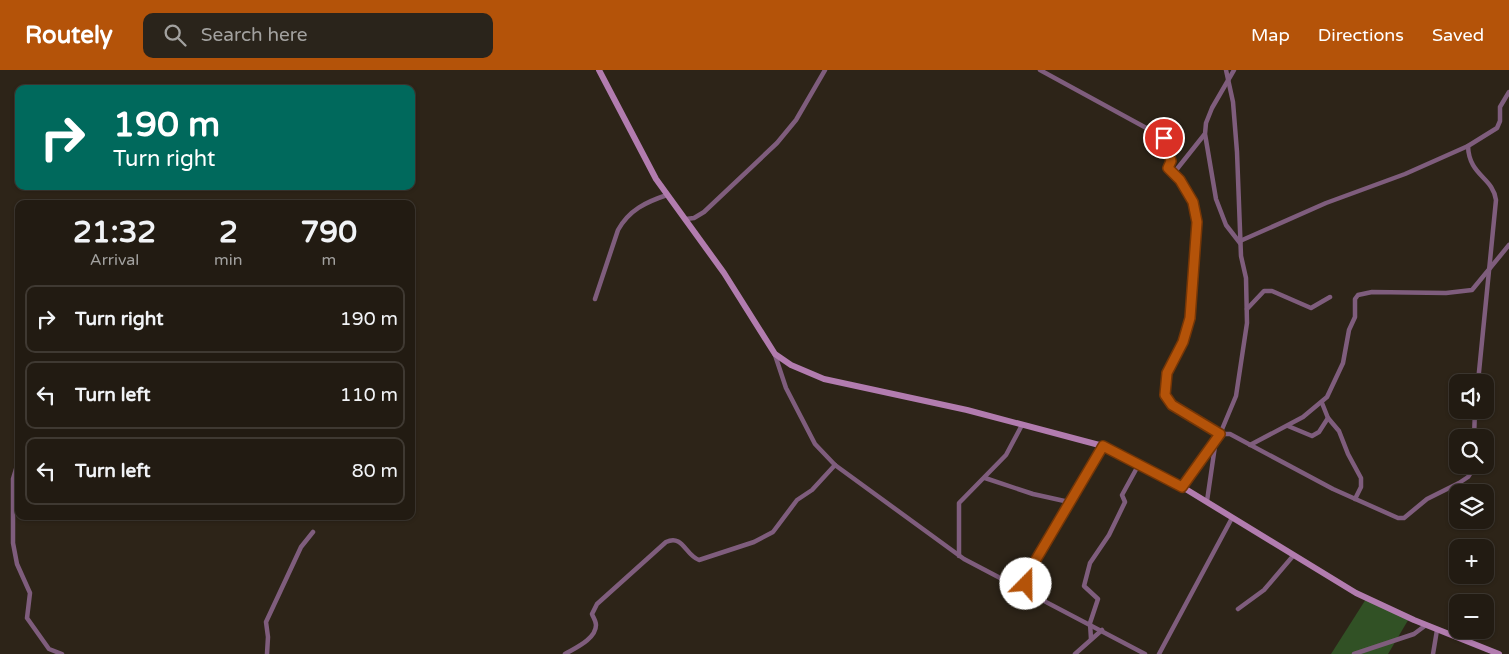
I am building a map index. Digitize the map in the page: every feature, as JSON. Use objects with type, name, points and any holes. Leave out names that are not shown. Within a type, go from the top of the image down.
[{"type":"street","points":[[599,70],[647,164],[667,195],[724,273],[775,354],[786,388],[815,444],[835,465],[959,556],[1090,623],[1145,654]]},
{"type":"street","points":[[686,219],[694,218],[704,212],[777,143],[796,120],[825,70]]},
{"type":"street","points":[[1040,70],[1161,136],[1170,153],[1171,161],[1168,168],[1180,180],[1193,202],[1197,222],[1190,318],[1183,342],[1167,373],[1165,395],[1172,405],[1220,434],[1228,433],[1355,499],[1398,518],[1404,518],[1427,499],[1463,480],[1468,474]]},
{"type":"street","points":[[1182,487],[1220,434],[1236,396],[1244,353],[1247,308],[1246,278],[1241,242],[1237,152],[1226,70]]},
{"type":"street","points":[[1234,70],[1208,117],[1205,134],[1216,199],[1226,224],[1241,242]]},
{"type":"street","points":[[1241,242],[1326,203],[1468,146],[1497,128],[1500,121],[1500,107],[1509,92]]},
{"type":"street","points":[[1173,174],[1205,134]]},
{"type":"street","points":[[1468,146],[1473,168],[1495,195],[1479,374]]},
{"type":"street","points":[[1458,151],[1470,160]]},
{"type":"street","points":[[595,300],[618,230],[624,220],[642,206],[667,195]]},
{"type":"street","points":[[1250,445],[1288,426],[1322,403],[1331,390],[1343,363],[1348,332],[1355,317],[1355,299],[1358,295],[1372,292],[1446,293],[1472,290],[1509,245]]},
{"type":"street","points":[[1247,308],[1264,291],[1272,291],[1311,308],[1330,297]]},
{"type":"street","points":[[775,354],[809,374],[824,380],[967,410],[1103,446],[1207,501],[1293,556],[1356,593],[1437,630],[1499,654]]},
{"type":"street","points":[[1322,403],[1328,418],[1340,431],[1348,454],[1361,478],[1362,487],[1355,499]]},
{"type":"street","points":[[1288,426],[1312,436],[1319,432],[1328,418]]},
{"type":"street","points":[[959,556],[959,504],[970,490],[985,478],[1006,455],[1022,425]]},
{"type":"street","points":[[1207,501],[1217,440]]},
{"type":"street","points":[[1026,591],[1028,574],[1103,446]]},
{"type":"street","points":[[1091,639],[1090,623],[1098,599],[1084,586],[1087,569],[1118,516],[1124,502],[1122,495],[1139,464]]},
{"type":"street","points":[[565,654],[590,638],[594,632],[596,623],[592,614],[597,604],[666,542],[678,541],[695,558],[700,560],[764,537],[780,526],[797,500],[812,490],[835,465]]},
{"type":"street","points":[[15,473],[13,480],[13,543],[17,564],[30,594],[27,618],[49,649],[62,654]]},
{"type":"street","points":[[985,478],[1033,494],[1070,502]]},
{"type":"street","points":[[1158,654],[1232,518]]},
{"type":"street","points":[[267,654],[268,637],[266,622],[301,547],[313,532]]},
{"type":"street","points":[[1238,609],[1264,590],[1293,556]]},
{"type":"street","points":[[1354,654],[1414,634],[1426,625]]},
{"type":"street","points":[[1075,654],[1102,630]]},
{"type":"street","points":[[1433,654],[1437,630]]},
{"type":"green space","points":[[1366,599],[1410,617],[1388,654],[1331,654]]},
{"type":"route","points":[[1026,584],[1031,568],[1103,446],[1182,487],[1220,434],[1177,409],[1169,402],[1164,390],[1167,373],[1183,342],[1190,318],[1197,222],[1193,202],[1180,180],[1168,168],[1171,161],[1170,153],[1164,138]]}]
